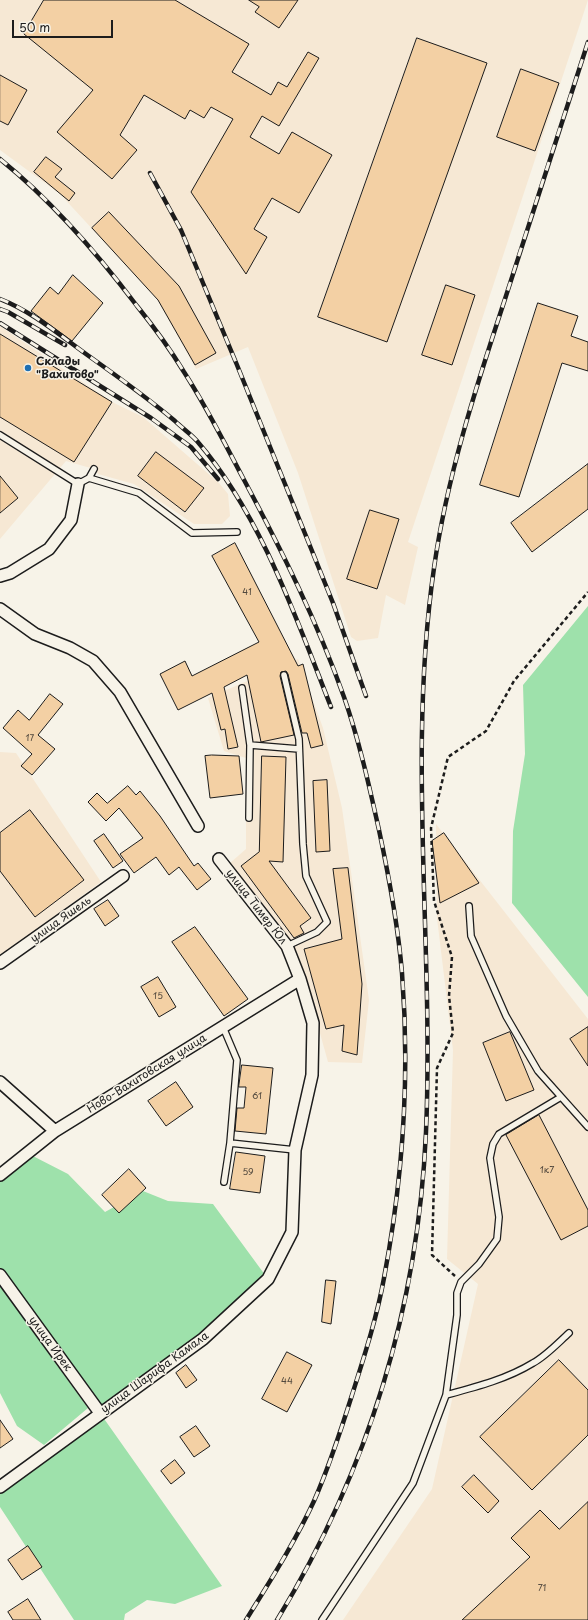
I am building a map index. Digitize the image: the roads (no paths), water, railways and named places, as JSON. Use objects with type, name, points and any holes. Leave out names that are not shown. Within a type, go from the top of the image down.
[{"type":"street","points":[[0,576],[10,573],[49,549],[71,520],[78,484]]},
{"type":"street","points":[[0,609],[34,634],[70,648],[92,661],[108,677],[120,692],[198,826]]},
{"type":"street","name":"улица Тимер Юл","points":[[219,858],[287,946],[300,979]]},
{"type":"street","name":"улица Яшель","points":[[0,963],[123,876]]},
{"type":"street","name":"Ново-Вахитовская улица","points":[[0,1175],[56,1131],[300,979]]},
{"type":"street","name":"улица Шарифа Камала","points":[[0,1487],[204,1339],[268,1279],[292,1232],[295,1150],[312,1074],[313,1023],[300,979]]},
{"type":"street","points":[[0,1082],[56,1131]]},
{"type":"street","name":"улица Ирек","points":[[0,1275],[100,1413]]},
{"type":"lane","points":[[0,436],[78,484],[90,478],[94,469]]},
{"type":"lane","points":[[90,478],[140,493],[192,533],[237,532]]},
{"type":"lane","points":[[284,675],[299,739],[303,844],[306,876],[327,922],[317,932],[287,946]]},
{"type":"lane","points":[[242,688],[250,745],[249,818]]},
{"type":"lane","points":[[250,745],[299,749]]},
{"type":"lane","points":[[469,906],[471,936],[506,1016],[538,1071],[588,1128]]},
{"type":"lane","points":[[223,1027],[237,1060],[230,1143],[224,1182]]},
{"type":"lane","points":[[322,1620],[413,1483],[446,1395],[457,1315],[457,1293],[461,1282],[479,1264],[497,1239],[499,1218],[490,1158],[493,1144],[499,1134],[561,1097]]},
{"type":"lane","points":[[230,1143],[295,1150]]},
{"type":"lane","points":[[446,1395],[488,1383],[512,1374],[534,1363],[569,1334]]},
{"type":"railway","points":[[277,1620],[309,1563],[338,1505],[362,1446],[383,1385],[400,1324],[412,1261],[421,1197],[426,1132],[428,1061],[423,850],[422,709],[426,638],[434,568],[446,500],[473,399],[588,42]]},
{"type":"railway","points":[[0,159],[56,210],[90,247],[122,286],[173,355],[200,398],[222,438],[298,586],[344,697],[367,779],[383,848],[393,901],[402,973],[405,1088],[396,1202],[391,1240],[381,1293],[357,1381],[314,1501],[273,1576],[246,1620]]},
{"type":"railway","points":[[150,173],[181,230],[237,365],[333,603],[366,696]]},
{"type":"railway","points":[[0,299],[13,304],[48,326],[145,397],[197,441],[220,470],[240,501],[258,534],[290,603],[331,707]]},
{"type":"railway","points":[[0,309],[8,312],[65,345]]},
{"type":"railway","points":[[0,323],[151,418],[191,447],[218,479]]},
{"type":"place","name":"Склады \"Вахитово\"","points":[[28,368]]}]
